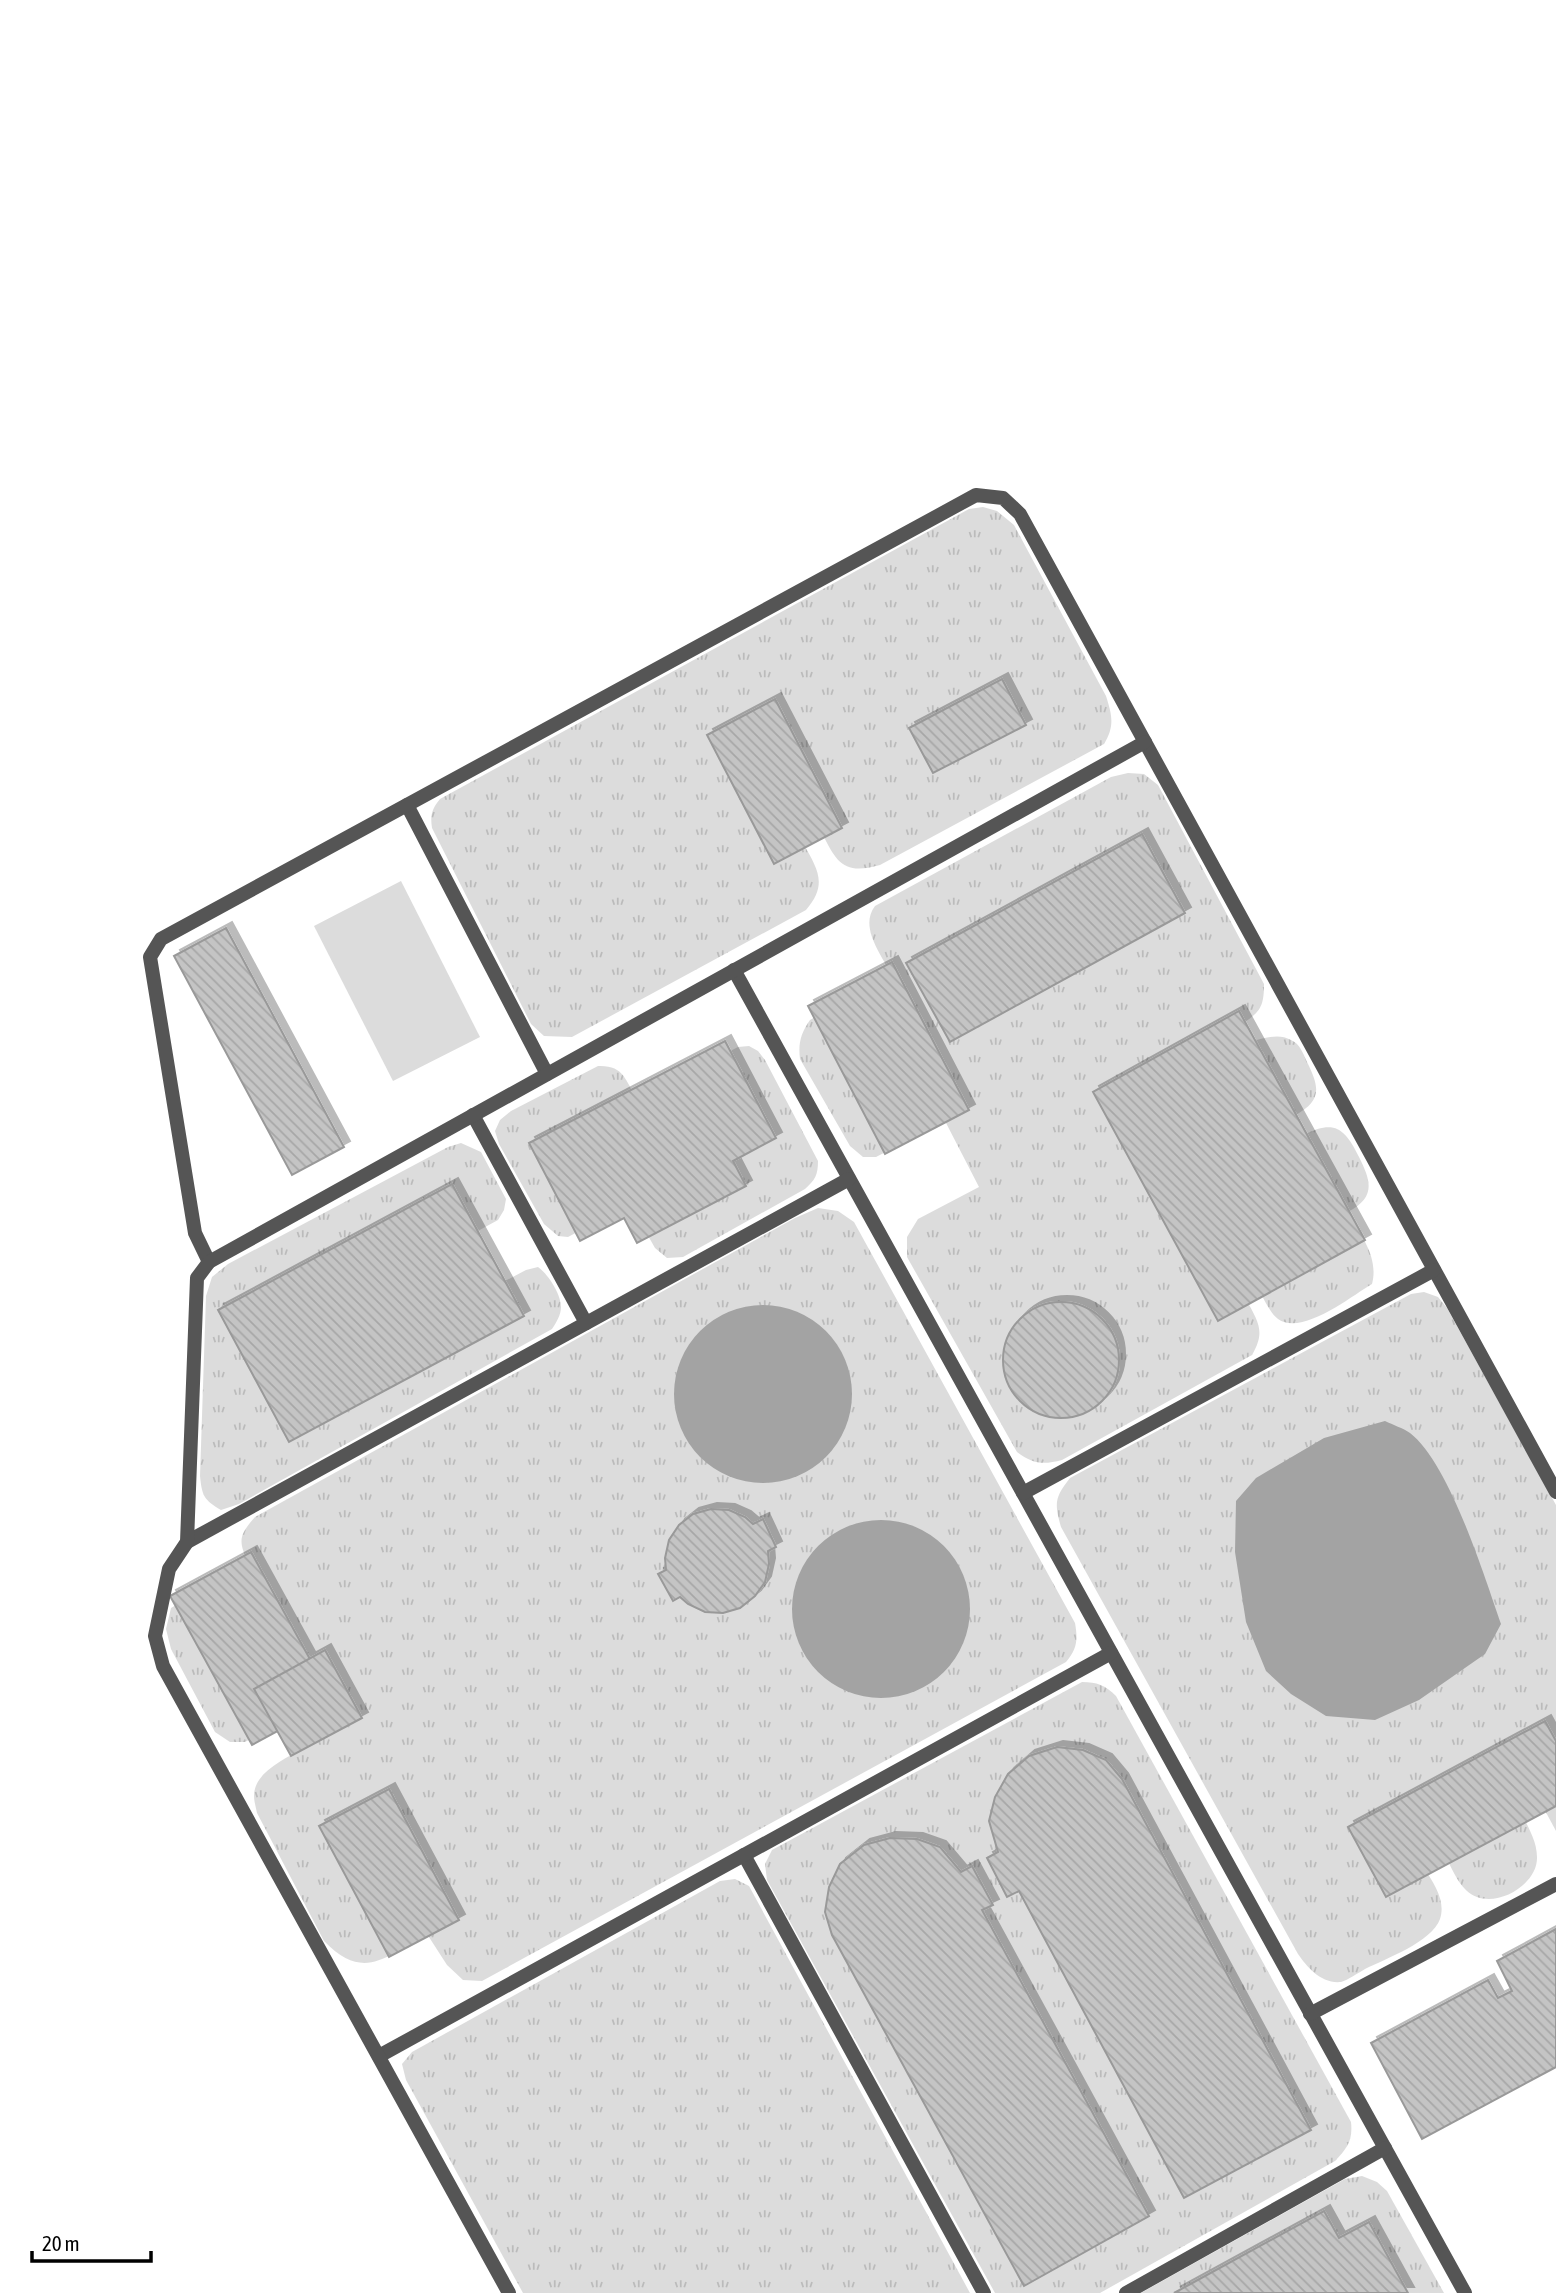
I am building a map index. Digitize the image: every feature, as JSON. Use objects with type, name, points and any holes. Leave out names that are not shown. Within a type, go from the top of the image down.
[{"type":"lane","points":[[209,1262],[195,1233],[150,957],[161,939],[976,495],[1003,498],[1020,514],[1556,1492]]},
{"type":"lane","points":[[187,1542],[197,1278],[209,1262],[1145,742]]},
{"type":"lane","points":[[407,805],[547,1074]]},
{"type":"lane","points":[[734,970],[1465,2293]]},
{"type":"lane","points":[[473,1115],[586,1323]]},
{"type":"lane","points":[[509,2293],[163,1666],[155,1636],[169,1569],[187,1542],[849,1179]]},
{"type":"lane","points":[[1023,1493],[1434,1270]]},
{"type":"lane","points":[[379,2056],[1111,1653]]},
{"type":"lane","points":[[744,1855],[984,2293]]},
{"type":"lane","points":[[1310,2014],[1556,1884]]},
{"type":"lane","points":[[1126,2293],[1385,2148]]},
{"type":"green space","points":[[983,507],[997,511],[1014,525],[1106,696],[1111,720],[1110,732],[1104,744],[880,865],[858,869],[844,864],[832,852],[822,833],[803,843],[813,861],[819,884],[813,901],[806,910],[572,1037],[544,1036],[531,1024],[432,828],[432,812],[440,799],[969,509]]},
{"type":"green space","points":[[1128,773],[1144,774],[1158,785],[1264,984],[1260,1007],[1243,1023],[1253,1041],[1282,1037],[1294,1042],[1303,1052],[1316,1087],[1310,1105],[1294,1116],[1304,1135],[1324,1128],[1338,1129],[1349,1140],[1359,1157],[1367,1174],[1367,1195],[1348,1212],[1371,1256],[1374,1274],[1372,1284],[1326,1313],[1300,1323],[1288,1323],[1278,1319],[1260,1292],[1246,1299],[1259,1327],[1259,1339],[1252,1355],[1062,1460],[1038,1462],[1017,1452],[907,1257],[907,1237],[918,1219],[979,1187],[945,1121],[876,1157],[863,1157],[850,1146],[800,1059],[800,1043],[810,1020],[891,974],[870,931],[869,923],[875,906],[1111,777]]},
{"type":"green space","points":[[401,881],[480,1037],[393,1081],[314,926]]},
{"type":"green space","points":[[749,1046],[758,1051],[765,1060],[818,1161],[815,1177],[805,1189],[683,1257],[667,1258],[655,1248],[630,1204],[568,1237],[558,1236],[544,1224],[499,1144],[495,1131],[500,1120],[511,1111],[598,1066],[619,1071],[637,1099],[738,1047]]},
{"type":"green space","points":[[461,1143],[481,1152],[506,1199],[498,1220],[476,1232],[503,1282],[538,1267],[546,1274],[560,1302],[557,1322],[552,1329],[239,1504],[221,1510],[205,1497],[200,1476],[206,1296],[212,1277],[228,1264],[448,1147]]},
{"type":"green space","points":[[818,1208],[838,1211],[854,1222],[1075,1623],[1076,1644],[1070,1657],[1066,1662],[482,1981],[463,1980],[447,1965],[427,1934],[375,1962],[363,1963],[338,1953],[324,1941],[257,1813],[255,1802],[255,1788],[265,1773],[302,1749],[287,1719],[245,1742],[230,1742],[215,1732],[171,1649],[166,1629],[171,1608],[248,1562],[242,1538],[255,1517],[795,1218]]},
{"type":"green space","points":[[1424,1292],[1438,1297],[1447,1308],[1556,1505],[1556,1831],[1542,1805],[1523,1816],[1536,1846],[1536,1867],[1525,1883],[1497,1898],[1487,1899],[1471,1894],[1459,1881],[1447,1859],[1425,1869],[1438,1893],[1441,1906],[1440,1919],[1435,1927],[1407,1949],[1344,1981],[1334,1982],[1315,1974],[1298,1954],[1061,1527],[1057,1501],[1070,1478],[1411,1294]]},
{"type":"green space","points":[[1082,1682],[1100,1685],[1116,1696],[1351,2122],[1351,2134],[1346,2148],[1335,2161],[1100,2293],[995,2293],[767,1880],[765,1864],[772,1850]]},
{"type":"green space","points":[[735,1879],[749,1886],[970,2293],[523,2293],[406,2080],[402,2064],[412,2052],[720,1881]]},
{"type":"green space","points":[[1362,2176],[1377,2182],[1387,2191],[1444,2293],[1141,2293],[1345,2179]]},
{"type":"shaded area","points":[[763,1305],[797,1312],[826,1331],[845,1360],[852,1394],[845,1428],[826,1457],[797,1476],[763,1483],[729,1476],[700,1457],[681,1428],[674,1394],[681,1360],[700,1331],[729,1312]]},
{"type":"shaded area","points":[[1385,1421],[1410,1433],[1438,1469],[1464,1521],[1501,1624],[1485,1654],[1419,1700],[1375,1720],[1326,1716],[1291,1694],[1266,1671],[1246,1622],[1235,1552],[1236,1501],[1256,1478],[1324,1438]]},
{"type":"shaded area","points":[[881,1520],[915,1527],[944,1546],[963,1575],[970,1609],[963,1643],[944,1672],[915,1691],[881,1698],[847,1691],[818,1672],[799,1643],[792,1609],[799,1575],[818,1546],[847,1527]]},
{"type":"building","points":[[1002,679],[1026,725],[933,773],[909,728]]},
{"type":"building","points":[[775,699],[842,828],[774,864],[707,735]]},
{"type":"building","points":[[1142,834],[1185,913],[950,1042],[906,963]]},
{"type":"building","points":[[226,928],[344,1147],[292,1175],[174,956]]},
{"type":"building","points":[[892,962],[969,1110],[885,1154],[808,1006]]},
{"type":"building","points":[[1239,1011],[1365,1240],[1218,1321],[1093,1092]]},
{"type":"building","points":[[725,1041],[776,1138],[733,1161],[746,1186],[637,1243],[624,1218],[580,1241],[529,1143]]},
{"type":"building","points":[[452,1184],[524,1316],[289,1442],[218,1310]]},
{"type":"building","points":[[1061,1302],[1083,1307],[1102,1319],[1114,1338],[1119,1360],[1114,1382],[1102,1401],[1083,1413],[1061,1418],[1039,1413],[1020,1401],[1008,1382],[1003,1360],[1008,1338],[1020,1319],[1039,1307]]},
{"type":"building","points":[[711,1509],[729,1510],[753,1524],[763,1519],[776,1547],[768,1551],[769,1564],[765,1582],[755,1596],[740,1608],[723,1613],[705,1612],[680,1597],[673,1601],[658,1574],[666,1570],[665,1558],[669,1540],[679,1525],[693,1514]]},
{"type":"building","points":[[251,1552],[333,1701],[252,1745],[170,1596]]},
{"type":"building","points":[[325,1650],[362,1718],[291,1756],[254,1689]]},
{"type":"building","points":[[1545,1721],[1556,1741],[1556,1806],[1386,1897],[1348,1827]]},
{"type":"building","points":[[1057,1747],[1083,1750],[1106,1760],[1122,1779],[1311,2130],[1184,2198],[1019,1891],[1007,1897],[987,1858],[998,1852],[989,1821],[995,1797],[1008,1774],[1029,1756]]},
{"type":"building","points":[[389,1789],[459,1920],[389,1957],[319,1826]]},
{"type":"building","points":[[890,1838],[917,1839],[940,1847],[961,1872],[972,1866],[993,1905],[982,1910],[1149,2216],[1024,2286],[832,1935],[825,1912],[829,1887],[840,1864],[864,1845]]},
{"type":"building","points":[[1556,1929],[1556,2067],[1422,2139],[1371,2043],[1488,1980],[1498,1998],[1512,1991],[1497,1961]]},
{"type":"building","points":[[1324,2211],[1339,2238],[1369,2222],[1408,2293],[1174,2293]]}]
